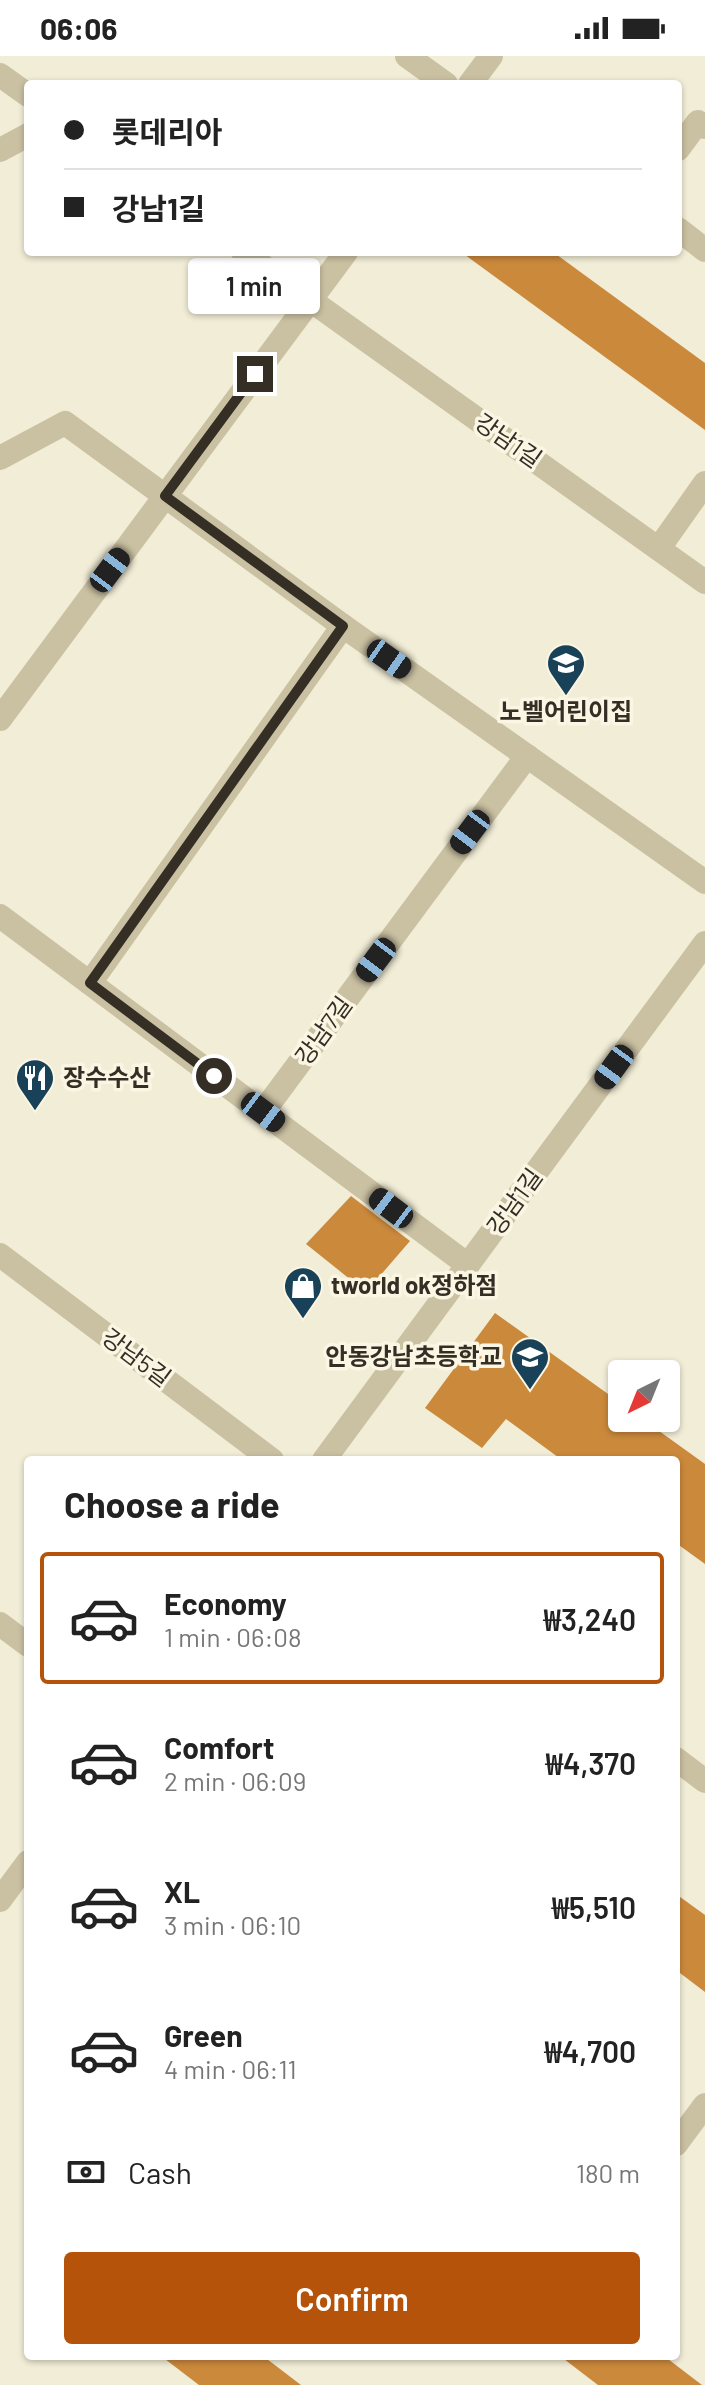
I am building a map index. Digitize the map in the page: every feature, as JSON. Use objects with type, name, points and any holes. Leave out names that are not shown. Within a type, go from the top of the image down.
[{"type":"street","points":[[407,56],[440,80]]},
{"type":"street","points":[[473,80],[491,56]]},
{"type":"street","points":[[0,75],[24,92]]},
{"type":"street","points":[[682,144],[698,122],[705,127]]},
{"type":"street","points":[[0,150],[24,137]]},
{"type":"street","points":[[682,232],[705,250]]},
{"type":"street","name":"강남1길","points":[[248,256],[705,582]]},
{"type":"street","points":[[0,719],[343,256]]},
{"type":"street","points":[[0,458],[65,423],[343,626],[705,882]]},
{"type":"street","points":[[659,548],[705,483]]},
{"type":"street","points":[[90,983],[343,626]]},
{"type":"street","name":"강남7길","points":[[263,1112],[527,756]]},
{"type":"street","points":[[0,916],[468,1265]]},
{"type":"street","name":"강남1길","points":[[327,1456],[705,943]]},
{"type":"street","name":"강남5길","points":[[0,1255],[267,1456]]},
{"type":"street","points":[[0,1624],[24,1642]]},
{"type":"street","points":[[680,1762],[705,1781]]},
{"type":"street","points":[[0,1900],[24,1867]]},
{"type":"street","points":[[680,2139],[705,2105]]},
{"type":"building","points":[[466,256],[558,256],[705,363],[705,430]]},
{"type":"building","points":[[351,1196],[410,1241],[366,1292],[306,1244]]},
{"type":"building","points":[[495,1313],[608,1394],[608,1432],[660,1432],[705,1464],[705,1564],[680,1546],[680,1456],[557,1456],[506,1419],[482,1448],[425,1408]]},
{"type":"building","points":[[680,1897],[705,1915],[705,1992],[680,1973]]},
{"type":"building","points":[[166,2360],[268,2360],[301,2385],[199,2385]]},
{"type":"building","points":[[565,2360],[669,2360],[702,2385],[598,2385]]},
{"type":"place","name":"노벨어린이집","points":[[566,697]]},
{"type":"place","name":"장수수산","points":[[35,1112]]},
{"type":"place","name":"tworld ok정하점","points":[[303,1320]]},
{"type":"place","name":"안동강남초등학교","points":[[530,1391]]},
{"type":"route","points":[[214,1076],[90,983],[343,626],[165,496],[255,374]]}]
